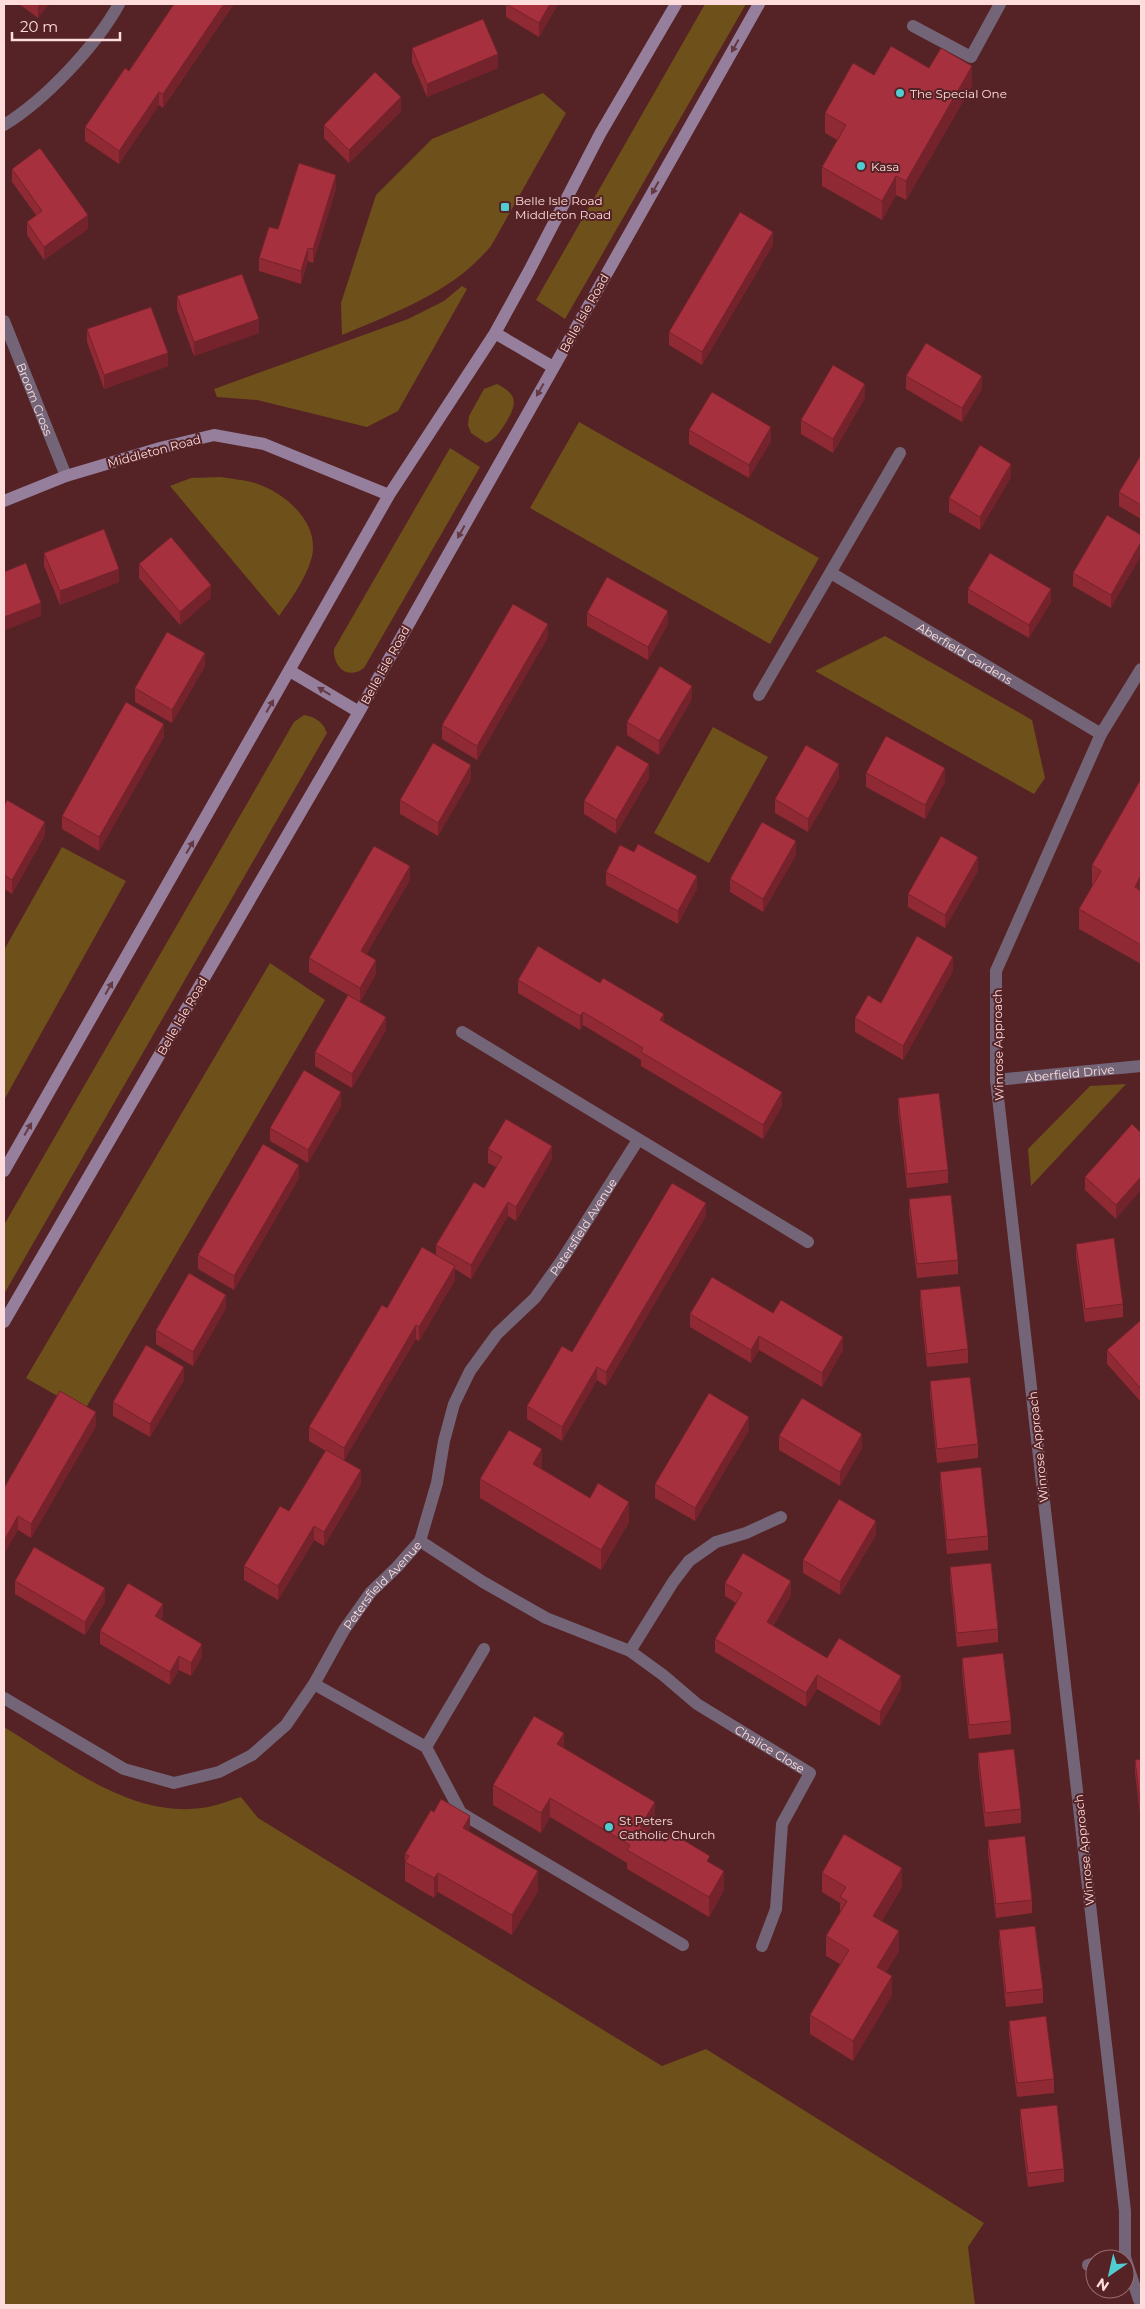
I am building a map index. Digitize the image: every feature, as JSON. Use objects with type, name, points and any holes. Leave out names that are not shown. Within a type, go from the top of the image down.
[{"type":"street","points":[[4,125],[17,117],[69,70],[109,22],[119,4]]},
{"type":"street","points":[[4,1171],[389,495],[495,333],[600,134],[676,4]]},
{"type":"street","name":"Belle Isle Road","points":[[4,1322],[359,712],[759,4]]},
{"type":"street","points":[[913,26],[971,57],[1000,4]]},
{"type":"street","name":"Broom Cross","points":[[4,321],[66,476]]},
{"type":"street","points":[[495,333],[553,367]]},
{"type":"street","name":"Middleton Road","points":[[4,501],[66,476],[160,448],[214,435],[264,444],[389,495]]},
{"type":"street","points":[[759,695],[900,453]]},
{"type":"street","name":"Aberfield Gardens","points":[[830,572],[1101,734]]},
{"type":"street","name":"Winrose Approach","points":[[1121,2249],[1125,2211],[996,1080],[996,971],[1101,734],[1141,669]]},
{"type":"street","points":[[290,671],[359,712]]},
{"type":"street","points":[[462,1032],[808,1242]]},
{"type":"street","name":"Aberfield Drive","points":[[996,1080],[1141,1066]]},
{"type":"street","name":"Petersfield Avenue","points":[[4,1698],[124,1769],[174,1783],[219,1772],[252,1755],[286,1725],[314,1684],[344,1630],[371,1592],[398,1567],[420,1541],[438,1483],[444,1441],[454,1404],[470,1371],[497,1334],[534,1298],[562,1260],[638,1140]]},
{"type":"street","points":[[630,1651],[673,1582],[689,1561],[716,1542],[781,1517]]},
{"type":"street","name":"Chalice Close","points":[[420,1541],[484,1582],[546,1618],[630,1651],[663,1675],[697,1704],[810,1773],[782,1824],[776,1909],[762,1946]]},
{"type":"street","points":[[426,1747],[484,1649]]},
{"type":"street","points":[[314,1684],[426,1747],[461,1813],[682,1945]]},
{"type":"street","name":"Winrose Approach","points":[[1135,2291],[1139,2300]]},
{"type":"shaded area","points":[[705,4],[746,4],[565,319],[536,300]]},
{"type":"shaded area","points":[[543,93],[566,113],[491,246],[476,262],[441,288],[403,309],[342,335],[341,303],[376,195],[432,139]]},
{"type":"shaded area","points":[[462,286],[467,289],[398,411],[367,427],[257,400],[217,397],[214,389],[408,319],[444,301]]},
{"type":"shaded area","points":[[497,384],[510,392],[513,397],[512,412],[499,433],[486,443],[471,433],[468,425],[469,416],[484,389]]},
{"type":"shaded area","points":[[579,422],[819,558],[770,644],[530,508]]},
{"type":"shaded area","points":[[450,448],[480,467],[364,668],[352,673],[347,672],[339,667],[336,662],[334,649]]},
{"type":"shaded area","points":[[221,477],[243,480],[267,488],[289,502],[306,522],[311,534],[313,547],[311,560],[297,589],[279,616],[170,486],[191,478]]},
{"type":"shaded area","points":[[885,636],[1032,720],[1045,778],[1034,794],[815,671]]},
{"type":"shaded area","points":[[304,715],[318,721],[327,733],[4,1294],[4,1225],[294,722]]},
{"type":"shaded area","points":[[713,727],[768,757],[709,863],[654,833]]},
{"type":"shaded area","points":[[62,847],[126,881],[4,1100],[4,950]]},
{"type":"shaded area","points":[[270,963],[325,1000],[84,1411],[26,1378]]},
{"type":"shaded area","points":[[1126,1084],[1031,1186],[1028,1149],[1090,1086]]},
{"type":"shaded area","points":[[4,1727],[100,1786],[126,1797],[153,1805],[180,1809],[208,1807],[241,1797],[258,1818],[662,2066],[706,2049],[984,2223],[968,2247],[975,2305],[4,2305]]},
{"type":"building","points":[[174,4],[224,4],[163,94],[159,92],[119,151],[85,127],[125,68],[129,71]]},
{"type":"building","points":[[506,4],[550,4],[539,23]]},
{"type":"building","points":[[483,19],[498,54],[427,84],[412,48]]},
{"type":"building","points":[[891,46],[929,68],[941,48],[972,66],[906,181],[896,176],[882,201],[822,167],[846,125],[825,113],[853,63],[874,75]]},
{"type":"building","points":[[375,72],[401,97],[349,150],[324,125]]},
{"type":"building","points":[[40,148],[88,215],[44,247],[27,222],[42,211],[12,169]]},
{"type":"building","points":[[299,163],[336,175],[313,249],[308,248],[301,271],[259,258],[269,227],[278,229]]},
{"type":"building","points":[[740,212],[773,232],[702,352],[669,332]]},
{"type":"building","points":[[242,274],[259,319],[194,342],[177,296]]},
{"type":"building","points":[[151,307],[168,353],[104,375],[87,329]]},
{"type":"building","points":[[926,343],[982,376],[962,408],[906,376]]},
{"type":"building","points":[[833,365],[865,384],[833,439],[801,420]]},
{"type":"building","points":[[712,392],[771,427],[749,465],[689,430]]},
{"type":"building","points":[[980,445],[1011,464],[980,517],[949,498]]},
{"type":"building","points":[[1141,455],[1141,505],[1119,492]]},
{"type":"building","points":[[1107,515],[1141,535],[1141,542],[1111,595],[1073,573]]},
{"type":"building","points":[[104,529],[119,569],[60,591],[44,553]]},
{"type":"building","points":[[171,537],[211,585],[180,612],[139,564]]},
{"type":"building","points":[[990,553],[1051,589],[1029,625],[968,589]]},
{"type":"building","points":[[26,563],[41,603],[4,617],[4,572]]},
{"type":"building","points":[[607,577],[668,611],[648,647],[587,613]]},
{"type":"building","points":[[513,604],[548,624],[477,746],[442,725]]},
{"type":"building","points":[[167,632],[205,653],[172,710],[135,688]]},
{"type":"building","points":[[660,666],[692,686],[659,741],[627,722]]},
{"type":"building","points":[[126,702],[164,724],[99,837],[62,816]]},
{"type":"building","points":[[886,736],[945,768],[925,805],[866,773]]},
{"type":"building","points":[[433,743],[471,765],[438,823],[400,800]]},
{"type":"building","points":[[617,745],[649,764],[616,820],[584,801]]},
{"type":"building","points":[[806,745],[839,764],[808,819],[775,799]]},
{"type":"building","points":[[1141,779],[1141,875],[1135,887],[1141,891],[1141,945],[1079,909],[1101,871],[1092,865]]},
{"type":"building","points":[[7,800],[45,822],[12,880],[4,875],[4,806]]},
{"type":"building","points":[[762,822],[796,841],[763,899],[730,879]]},
{"type":"building","points":[[941,836],[978,857],[945,915],[908,894]]},
{"type":"building","points":[[638,844],[697,876],[678,911],[606,872],[620,845],[634,852]]},
{"type":"building","points":[[374,846],[410,866],[361,951],[376,960],[360,988],[309,958]]},
{"type":"building","points":[[917,936],[953,957],[903,1046],[855,1018],[868,995],[881,1003]]},
{"type":"building","points":[[538,946],[600,983],[603,978],[664,1014],[660,1020],[782,1092],[763,1125],[641,1052],[643,1048],[583,1012],[580,1016],[518,980]]},
{"type":"building","points":[[348,995],[386,1017],[352,1074],[315,1052]]},
{"type":"building","points":[[304,1070],[341,1092],[308,1150],[270,1128]]},
{"type":"building","points":[[939,1093],[948,1170],[907,1174],[898,1098]]},
{"type":"building","points":[[506,1119],[552,1146],[516,1207],[508,1202],[471,1265],[436,1245],[474,1182],[484,1188],[502,1157],[488,1149]]},
{"type":"building","points":[[1132,1124],[1141,1133],[1141,1177],[1116,1205],[1085,1177]]},
{"type":"building","points":[[263,1144],[299,1165],[234,1276],[198,1255]]},
{"type":"building","points":[[672,1183],[706,1203],[606,1372],[597,1367],[562,1427],[527,1406],[562,1346],[572,1352]]},
{"type":"building","points":[[951,1195],[958,1260],[917,1264],[909,1199]]},
{"type":"building","points":[[1114,1238],[1123,1304],[1085,1309],[1076,1244]]},
{"type":"building","points":[[422,1247],[455,1266],[419,1327],[416,1325],[344,1448],[309,1427],[382,1305],[387,1308]]},
{"type":"building","points":[[189,1273],[226,1295],[193,1352],[156,1330]]},
{"type":"building","points":[[712,1277],[773,1313],[781,1300],[843,1337],[822,1373],[759,1336],[751,1350],[690,1314]]},
{"type":"building","points":[[960,1286],[968,1349],[927,1354],[920,1290]]},
{"type":"building","points":[[1141,1320],[1141,1389],[1107,1350]]},
{"type":"building","points":[[146,1345],[184,1367],[150,1424],[113,1402]]},
{"type":"building","points":[[970,1377],[978,1444],[937,1449],[930,1381]]},
{"type":"building","points":[[60,1391],[96,1412],[31,1524],[18,1516],[5,1539],[4,1488]]},
{"type":"building","points":[[709,1393],[749,1417],[695,1508],[655,1484]]},
{"type":"building","points":[[802,1398],[862,1434],[840,1472],[779,1436]]},
{"type":"building","points":[[509,1430],[542,1449],[533,1464],[590,1498],[598,1483],[629,1502],[601,1550],[480,1479]]},
{"type":"building","points":[[326,1450],[361,1470],[324,1532],[314,1526],[278,1586],[244,1566],[280,1506],[289,1511]]},
{"type":"building","points":[[981,1467],[988,1536],[947,1540],[940,1472]]},
{"type":"building","points":[[839,1499],[876,1521],[840,1582],[803,1560]]},
{"type":"building","points":[[34,1547],[105,1588],[85,1622],[15,1581]]},
{"type":"building","points":[[743,1553],[791,1581],[767,1622],[827,1658],[839,1638],[901,1676],[880,1712],[817,1675],[806,1693],[715,1639],[742,1593],[725,1583]]},
{"type":"building","points":[[991,1563],[998,1629],[957,1633],[950,1567]]},
{"type":"building","points":[[128,1583],[163,1604],[155,1616],[202,1644],[191,1663],[179,1656],[170,1672],[100,1631]]},
{"type":"building","points":[[1003,1653],[1011,1721],[969,1725],[962,1658]]},
{"type":"building","name":"St Peters Catholic Church","points":[[534,1716],[564,1733],[557,1744],[655,1802],[640,1827],[665,1842],[670,1832],[710,1856],[707,1861],[724,1871],[709,1897],[627,1850],[630,1845],[550,1798],[541,1813],[493,1785]]},
{"type":"building","points":[[1014,1749],[1021,1809],[985,1813],[978,1753]]},
{"type":"building","points":[[1141,1759],[1141,1809],[1135,1760]]},
{"type":"building","points":[[441,1799],[470,1816],[463,1828],[538,1871],[512,1915],[438,1873],[434,1878],[405,1862],[409,1856],[405,1854],[431,1810],[434,1812]]},
{"type":"building","points":[[844,1834],[902,1868],[873,1916],[899,1931],[877,1967],[892,1976],[853,2041],[810,2015],[849,1950],[826,1936],[847,1901],[840,1897],[846,1887],[822,1873]]},
{"type":"building","points":[[1025,1836],[1032,1900],[996,1904],[988,1840]]},
{"type":"building","points":[[1035,1926],[1043,1989],[1006,1993],[999,1930]]},
{"type":"building","points":[[1046,2016],[1054,2079],[1017,2083],[1009,2021]]},
{"type":"building","points":[[1057,2105],[1064,2169],[1028,2173],[1020,2109]]},
{"type":"place","name":"The Special One","points":[[900,93]]},
{"type":"place","name":"Kasa","points":[[861,166]]},
{"type":"place","name":"Belle Isle Road Middleton Road","points":[[505,207]]},
{"type":"place","name":"St Peters Catholic Church","points":[[609,1827]]}]
